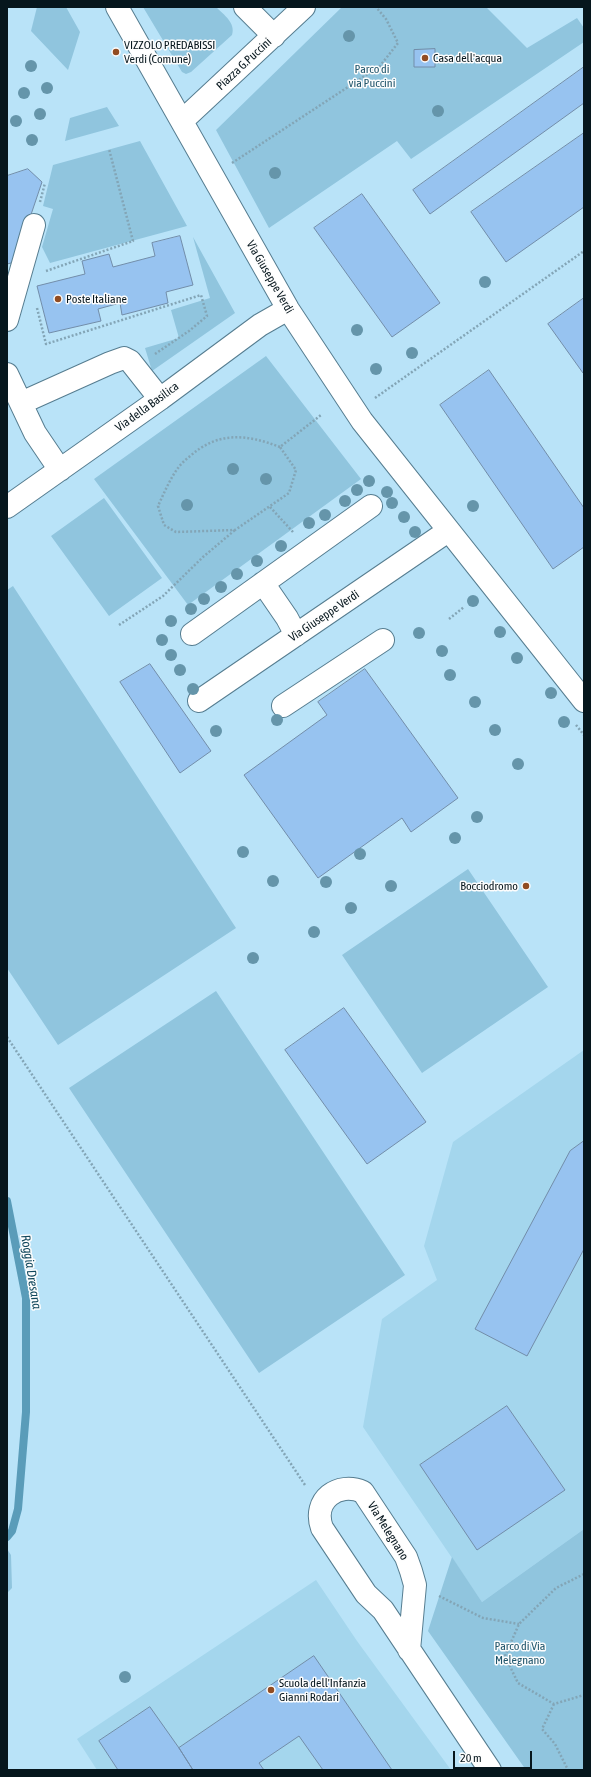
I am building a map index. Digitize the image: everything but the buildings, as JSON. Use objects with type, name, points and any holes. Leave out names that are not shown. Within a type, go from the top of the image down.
[{"type":"street","name":"Via Giuseppe Verdi","points":[[117,7],[288,309],[356,412],[448,531],[584,701]]},
{"type":"street","points":[[245,7],[274,36]]},
{"type":"street","name":"Piazza G.Puccini","points":[[182,121],[304,7]]},
{"type":"street","points":[[7,320],[34,225]]},
{"type":"street","name":"Via della Basilica","points":[[7,507],[160,399],[260,325],[288,309]]},
{"type":"street","points":[[21,403],[124,358],[130,361],[160,399]]},
{"type":"street","points":[[7,374],[35,433],[60,470]]},
{"type":"street","points":[[192,634],[371,506]]},
{"type":"street","name":"Via Giuseppe Verdi","points":[[199,701],[448,531]]},
{"type":"street","points":[[263,583],[287,618],[296,635]]},
{"type":"street","points":[[283,706],[383,640]]},
{"type":"street","name":"Via Melegnano","points":[[320,1507],[325,1499],[340,1489],[355,1488],[363,1492],[406,1557],[415,1585],[409,1650]]},
{"type":"street","points":[[320,1507],[319,1520],[322,1528],[366,1594],[383,1610],[490,1770]]},
{"type":"path","points":[[212,176],[380,66],[398,43],[386,19],[376,7]]},
{"type":"path","points":[[45,272],[133,241],[109,149]]},
{"type":"path","points":[[356,412],[584,251]]},
{"type":"path","points":[[37,306],[46,344],[201,295],[207,316],[189,331],[135,368]]},
{"type":"path","points":[[372,392],[376,398]]},
{"type":"path","points":[[280,446],[321,415]]},
{"type":"path","points":[[119,625],[163,596],[203,557],[235,530],[289,493],[296,470],[280,446],[262,440],[241,436],[219,438],[196,450],[178,467],[158,506],[164,525],[176,532],[235,530]]},
{"type":"path","points":[[270,507],[310,550]]},
{"type":"path","points":[[449,619],[464,607]]},
{"type":"path","points":[[7,1037],[320,1507]]},
{"type":"path","points":[[584,1574],[556,1588],[519,1624],[505,1656],[518,1683],[554,1704],[584,1695]]},
{"type":"path","points":[[415,1585],[483,1618],[519,1624]]},
{"type":"path","points":[[554,1704],[542,1729],[555,1744],[568,1770]]},
{"type":"shaded area","points":[[584,1050],[584,1529],[482,1602],[363,1427],[382,1319],[437,1280],[424,1246],[453,1142]]},
{"type":"shaded area","name":"Scuola dell'Infanzia Gianni Rodari","points":[[316,1580],[357,1641],[451,1770],[97,1770],[77,1739]]},
{"type":"green space","points":[[37,7],[66,7],[80,32],[68,70],[31,31]]},
{"type":"green space","points":[[143,7],[216,7],[231,23],[233,31],[232,35],[191,72],[186,74],[182,72]]},
{"type":"green space","name":"Parco di via Puccini","points":[[342,7],[486,7],[527,48],[577,18],[584,28],[584,42],[411,159],[397,141],[269,228],[216,130]]},
{"type":"green space","points":[[107,107],[119,126],[65,141],[70,118]]},
{"type":"green space","points":[[140,141],[187,226],[50,263],[42,247],[53,209],[43,206],[53,165]]},
{"type":"green space","points":[[193,237],[235,313],[152,371],[145,348],[179,338],[171,310],[210,298]]},
{"type":"green space","points":[[266,356],[361,479],[188,605],[94,479]]},
{"type":"green space","points":[[104,498],[162,578],[109,616],[51,536]]},
{"type":"green space","points":[[13,586],[236,928],[58,1045],[7,968],[7,590]]},
{"type":"green space","points":[[468,869],[548,987],[422,1073],[342,955]]},
{"type":"green space","points":[[216,991],[405,1275],[259,1373],[69,1088]]},
{"type":"green space","name":"Parco di Via Melegnano","points":[[584,1529],[584,1770],[526,1770],[428,1631],[452,1557],[482,1602]]},
{"type":"green space","points":[[7,1549],[11,1555],[12,1588],[7,1593]]},
{"type":"waterway","name":"Roggia Dresana","points":[[7,1201],[26,1298],[26,1412],[18,1509],[12,1531],[7,1537]]},
{"type":"place","name":"VIZZOLO PREDABISSI Verdi (Comune)","points":[[116,52]]},
{"type":"place","name":"Casa dell'acqua","points":[[425,58]]},
{"type":"place","name":"Poste Italiane","points":[[58,299]]},
{"type":"place","name":"Bocciodromo","points":[[526,886]]},
{"type":"place","name":"Scuola dell'Infanzia Gianni Rodari","points":[[271,1690]]}]
